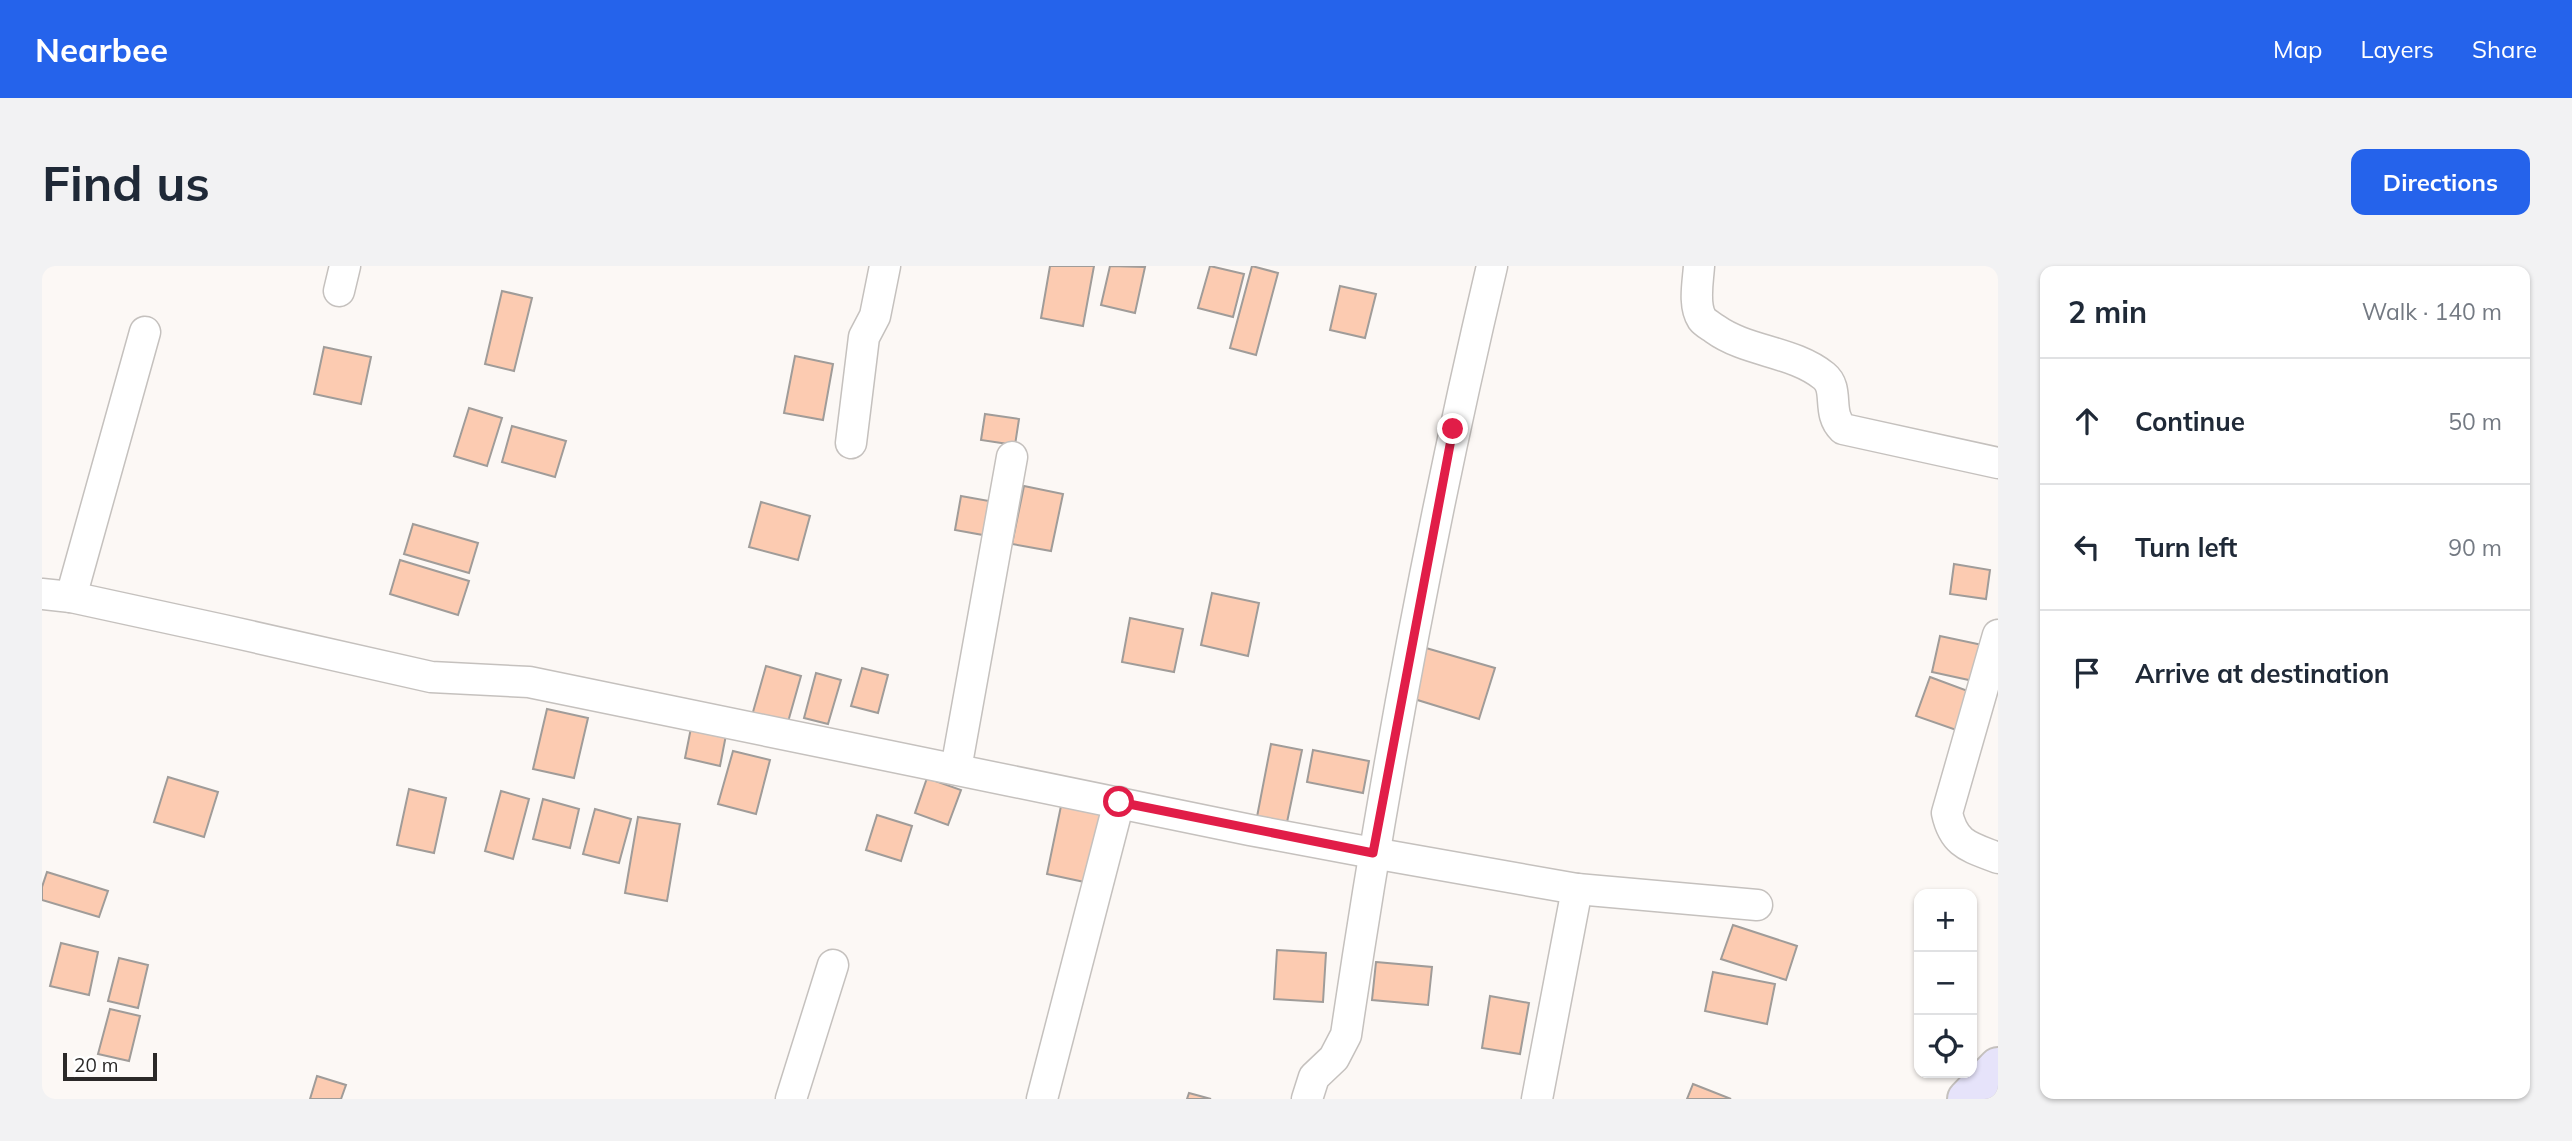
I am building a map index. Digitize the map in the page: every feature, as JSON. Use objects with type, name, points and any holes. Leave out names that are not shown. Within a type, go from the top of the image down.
[{"type":"street","points":[[851,443],[864,337],[875,316],[885,266]]},
{"type":"street","points":[[1307,1099],[1314,1077],[1334,1058],[1346,1035],[1373,853],[1453,429],[1492,266]]},
{"type":"street","points":[[1699,266],[1697,302],[1703,320],[1728,338],[1810,367],[1826,378],[1832,389],[1836,422],[1843,429],[1998,463]]},
{"type":"street","points":[[71,597],[145,332]]},
{"type":"street","points":[[956,769],[1012,457]]},
{"type":"street","points":[[42,594],[71,597],[431,677],[529,681],[1373,853],[1577,889],[1757,905]]},
{"type":"street","points":[[1998,635],[1947,813],[1951,830],[1964,845],[1998,858]]},
{"type":"street","points":[[1042,1099],[1119,802]]},
{"type":"street","points":[[1537,1099],[1577,889]]},
{"type":"street","points":[[791,1099],[833,965]]},
{"type":"street","points":[[1967,1099],[1998,1067]]},
{"type":"building","points":[[1050,266],[1094,266],[1083,326],[1041,318]]},
{"type":"building","points":[[1110,266],[1145,267],[1135,313],[1101,305]]},
{"type":"building","points":[[1210,266],[1244,274],[1233,317],[1198,308]]},
{"type":"building","points":[[1252,266],[1278,273],[1256,355],[1230,348]]},
{"type":"building","points":[[1340,286],[1376,294],[1365,338],[1330,330]]},
{"type":"building","points":[[502,291],[532,298],[514,371],[485,364]]},
{"type":"building","points":[[324,347],[371,357],[361,404],[314,394]]},
{"type":"building","points":[[795,356],[833,364],[823,420],[784,413]]},
{"type":"building","points":[[469,408],[502,418],[487,466],[454,456]]},
{"type":"building","points":[[985,414],[1019,419],[1015,445],[981,440]]},
{"type":"building","points":[[512,426],[566,441],[555,477],[502,462]]},
{"type":"building","points":[[1024,486],[1063,494],[1051,551],[1012,544]]},
{"type":"building","points":[[961,496],[989,501],[983,535],[955,530]]},
{"type":"building","points":[[761,502],[810,516],[798,560],[749,547]]},
{"type":"building","points":[[413,524],[478,543],[469,573],[404,554]]},
{"type":"building","points":[[400,560],[469,581],[458,615],[390,594]]},
{"type":"building","points":[[1954,564],[1990,570],[1986,599],[1950,594]]},
{"type":"building","points":[[1212,593],[1259,603],[1248,656],[1201,645]]},
{"type":"building","points":[[1130,618],[1183,629],[1174,672],[1122,662]]},
{"type":"building","points":[[1940,636],[1987,646],[1978,682],[1932,672]]},
{"type":"building","points":[[1426,648],[1495,668],[1479,719],[1411,698]]},
{"type":"building","points":[[766,666],[801,676],[786,729],[751,719]]},
{"type":"building","points":[[862,668],[888,675],[878,713],[851,706]]},
{"type":"building","points":[[816,673],[841,680],[828,724],[804,718]]},
{"type":"building","points":[[1930,677],[1976,694],[1962,732],[1916,716]]},
{"type":"building","points":[[547,709],[588,718],[574,778],[533,769]]},
{"type":"building","points":[[691,728],[726,735],[720,766],[685,758]]},
{"type":"building","points":[[1271,744],[1302,750],[1286,827],[1256,822]]},
{"type":"building","points":[[1313,750],[1369,761],[1363,793],[1307,782]]},
{"type":"building","points":[[733,751],[770,760],[756,814],[718,804]]},
{"type":"building","points":[[168,777],[218,792],[204,837],[154,822]]},
{"type":"building","points":[[927,778],[961,790],[948,825],[915,813]]},
{"type":"building","points":[[409,789],[446,798],[434,853],[397,845]]},
{"type":"building","points":[[501,791],[529,799],[513,859],[485,851]]},
{"type":"building","points":[[543,799],[579,809],[570,848],[533,839]]},
{"type":"building","points":[[1061,806],[1104,815],[1089,883],[1047,874]]},
{"type":"building","points":[[595,809],[631,819],[619,863],[583,854]]},
{"type":"building","points":[[877,815],[912,826],[901,861],[866,850]]},
{"type":"building","points":[[638,817],[680,824],[667,901],[625,893]]},
{"type":"building","points":[[47,872],[108,891],[99,917],[42,900],[42,887]]},
{"type":"building","points":[[1733,925],[1797,946],[1786,980],[1721,959]]},
{"type":"building","points":[[61,943],[98,952],[89,995],[50,986]]},
{"type":"building","points":[[1277,950],[1326,953],[1323,1002],[1274,999]]},
{"type":"building","points":[[119,958],[148,965],[138,1008],[108,1001]]},
{"type":"building","points":[[1376,962],[1432,967],[1428,1005],[1372,1000]]},
{"type":"building","points":[[1713,972],[1775,984],[1767,1024],[1705,1011]]},
{"type":"building","points":[[1490,996],[1529,1003],[1520,1054],[1482,1048]]},
{"type":"building","points":[[110,1009],[140,1016],[129,1061],[98,1054]]},
{"type":"building","points":[[317,1076],[346,1085],[341,1099],[310,1099]]},
{"type":"building","points":[[1693,1084],[1731,1099],[1687,1099]]},
{"type":"building","points":[[1189,1093],[1211,1099],[1187,1099]]},
{"type":"route","points":[[1119,802],[1373,853],[1453,429]]}]
